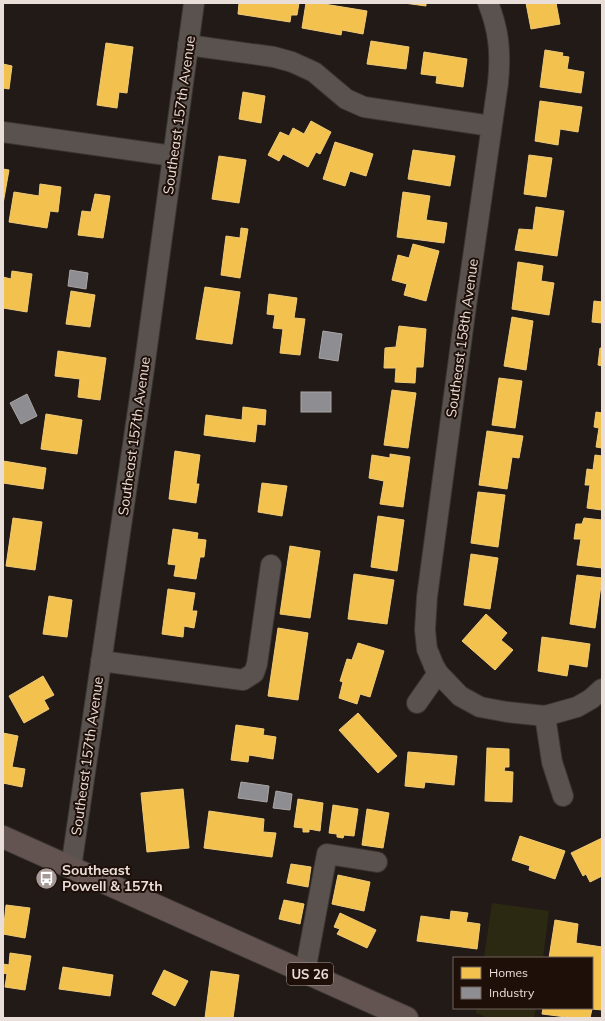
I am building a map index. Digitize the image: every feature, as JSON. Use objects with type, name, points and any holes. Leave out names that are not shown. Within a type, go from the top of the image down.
[{"type":"main road","name":"US 26","points":[[3,837],[407,1018]]},
{"type":"street","name":"Southeast 157th Avenue","points":[[71,868],[144,369],[194,3]]},
{"type":"street","name":"Southeast 158th Avenue","points":[[488,3],[494,17],[499,38],[500,60],[496,107],[491,126],[466,306],[427,597],[425,630],[427,649],[438,673],[460,696],[480,707],[507,712],[545,716]]},
{"type":"street","points":[[188,45],[274,57],[292,62],[314,72],[346,99],[364,107],[491,126]]},
{"type":"street","points":[[3,132],[173,156]]},
{"type":"street","points":[[101,660],[243,680],[254,674],[257,664],[271,565]]},
{"type":"street","points":[[417,702],[438,673]]},
{"type":"street","points":[[563,796],[552,762],[545,716],[577,707],[591,699],[602,689]]},
{"type":"street","points":[[305,972],[327,854],[377,862]]},
{"type":"shaded area","points":[[492,903],[549,911],[543,957],[484,957]]},
{"type":"shaded area","points":[[477,1009],[536,1009],[534,1018],[488,1018],[476,1013]]},
{"type":"building: Homes","points":[[239,3],[299,3],[297,15],[291,15],[290,22],[238,14]]},
{"type":"building: Homes","points":[[306,3],[318,3],[367,11],[363,34],[342,30],[341,35],[302,28]]},
{"type":"building: Homes","points":[[404,3],[426,3],[426,6]]},
{"type":"building: Homes","points":[[526,3],[556,3],[560,24],[531,29]]},
{"type":"building: Homes","points":[[371,41],[409,47],[406,69],[367,64]]},
{"type":"building: Homes","points":[[106,43],[133,47],[127,93],[119,92],[117,108],[97,105]]},
{"type":"building: Homes","points":[[545,50],[563,53],[562,56],[569,57],[567,69],[584,72],[581,93],[540,87]]},
{"type":"building: Homes","points":[[424,52],[467,59],[463,87],[436,83],[437,76],[421,74]]},
{"type":"building: Homes","points":[[3,64],[12,66],[9,89],[3,88]]},
{"type":"building: Homes","points":[[243,92],[265,96],[261,123],[239,119]]},
{"type":"building: Homes","points":[[540,101],[582,107],[578,132],[560,129],[558,145],[535,141]]},
{"type":"building: Homes","points":[[311,121],[331,132],[320,154],[316,152],[308,167],[283,154],[279,161],[268,155],[280,132],[289,136],[293,128],[304,134]]},
{"type":"building: Homes","points":[[335,142],[373,154],[366,176],[350,171],[345,186],[323,179]]},
{"type":"building: Homes","points":[[413,150],[455,156],[450,186],[408,179]]},
{"type":"building: Homes","points":[[529,155],[552,158],[546,197],[524,194]]},
{"type":"building: Homes","points":[[219,156],[246,160],[239,203],[212,199]]},
{"type":"building: Homes","points":[[3,169],[9,170],[3,204]]},
{"type":"building: Homes","points":[[40,184],[61,187],[58,212],[50,211],[47,228],[9,222],[14,192],[39,196]]},
{"type":"building: Homes","points":[[403,192],[430,196],[426,220],[447,223],[444,243],[397,237]]},
{"type":"building: Homes","points":[[95,194],[110,196],[103,238],[78,235],[82,211],[91,212]]},
{"type":"building: Homes","points":[[536,207],[564,211],[557,256],[515,250],[519,229],[533,230]]},
{"type":"building: Homes","points":[[241,228],[248,229],[240,278],[221,275],[226,236],[240,238]]},
{"type":"building: Homes","points":[[413,244],[439,251],[426,301],[404,295],[407,284],[392,280],[398,255],[409,258]]},
{"type":"building: Homes","points":[[518,262],[543,266],[541,281],[554,283],[549,315],[512,309]]},
{"type":"building: Homes","points":[[12,271],[32,274],[27,312],[3,308],[3,277],[11,279]]},
{"type":"building: Homes","points":[[205,287],[240,292],[232,344],[196,339]]},
{"type":"building: Homes","points":[[71,291],[95,295],[90,327],[66,324]]},
{"type":"building: Homes","points":[[269,294],[297,298],[294,318],[305,319],[300,355],[280,353],[283,329],[273,328],[275,315],[267,314]]},
{"type":"building: Homes","points":[[594,301],[602,302],[602,323],[592,322]]},
{"type":"building: Homes","points":[[512,317],[533,321],[526,370],[504,366]]},
{"type":"building: Homes","points":[[399,326],[426,329],[423,367],[416,367],[415,383],[395,382],[396,368],[384,368],[385,348],[396,347]]},
{"type":"building: Homes","points":[[600,348],[602,348],[602,366],[598,365]]},
{"type":"building: Homes","points":[[58,351],[106,358],[100,400],[78,397],[80,379],[55,376]]},
{"type":"building: Homes","points":[[499,378],[522,381],[515,428],[492,425]]},
{"type":"building: Homes","points":[[392,390],[416,393],[408,448],[384,445]]},
{"type":"building: Homes","points":[[243,407],[266,410],[265,425],[257,424],[255,442],[204,435],[206,415],[242,420]]},
{"type":"building: Homes","points":[[596,412],[602,413],[602,448],[596,447],[599,428],[594,427]]},
{"type":"building: Homes","points":[[46,414],[82,420],[77,454],[41,449]]},
{"type":"building: Homes","points":[[487,431],[523,436],[519,458],[512,457],[507,489],[479,485]]},
{"type":"building: Homes","points":[[175,451],[200,455],[196,484],[199,484],[196,503],[169,499]]},
{"type":"building: Homes","points":[[390,454],[410,457],[403,507],[380,504],[384,481],[369,478],[372,455],[390,458]]},
{"type":"building: Homes","points":[[595,455],[602,456],[602,510],[587,508],[590,485],[585,485],[587,469],[593,470]]},
{"type":"building: Homes","points":[[3,461],[46,468],[43,489],[3,483]]},
{"type":"building: Homes","points":[[262,483],[287,486],[282,516],[258,512]]},
{"type":"building: Homes","points":[[478,492],[505,495],[498,547],[471,543]]},
{"type":"building: Homes","points":[[378,516],[404,520],[397,571],[371,567]]},
{"type":"building: Homes","points":[[13,518],[42,522],[35,570],[6,566]]},
{"type":"building: Homes","points":[[584,518],[602,520],[602,568],[577,565],[581,539],[574,539],[576,524],[582,524]]},
{"type":"building: Homes","points":[[173,529],[198,533],[197,539],[206,540],[204,557],[200,557],[196,579],[174,576],[176,565],[168,564]]},
{"type":"building: Homes","points":[[290,546],[320,551],[310,618],[280,614]]},
{"type":"building: Homes","points":[[471,554],[498,558],[490,609],[464,605]]},
{"type":"building: Homes","points":[[354,574],[394,580],[387,624],[348,619]]},
{"type":"building: Homes","points":[[577,575],[602,578],[595,628],[570,624]]},
{"type":"building: Homes","points":[[168,589],[195,593],[192,611],[197,611],[194,628],[184,626],[183,637],[162,634]]},
{"type":"building: Homes","points":[[49,596],[72,600],[67,637],[43,634]]},
{"type":"building: Homes","points":[[486,614],[507,633],[501,640],[513,650],[495,670],[462,641]]},
{"type":"building: Homes","points":[[278,628],[308,633],[298,700],[268,696]]},
{"type":"building: Homes","points":[[542,637],[590,644],[587,667],[569,664],[567,676],[538,671]]},
{"type":"building: Homes","points":[[358,643],[384,651],[370,697],[360,694],[357,704],[339,698],[343,682],[340,681],[347,659],[352,660]]},
{"type":"building: Homes","points":[[43,676],[54,695],[44,700],[49,709],[24,723],[9,696]]},
{"type":"building: Homes","points":[[358,713],[397,756],[378,773],[339,730]]},
{"type":"building: Homes","points":[[236,725],[264,729],[263,735],[276,737],[273,759],[249,755],[248,762],[231,760]]},
{"type":"building: Homes","points":[[3,733],[18,736],[12,767],[25,769],[22,787],[3,783]]},
{"type":"building: Homes","points":[[487,748],[509,749],[509,767],[505,767],[504,771],[513,772],[512,802],[485,801]]},
{"type":"building: Homes","points":[[408,752],[457,756],[454,785],[425,782],[424,788],[405,786]]},
{"type":"building: Homes","points":[[183,789],[189,848],[147,852],[141,793]]},
{"type":"building: Homes","points":[[298,799],[323,803],[320,831],[309,829],[309,832],[303,832],[303,828],[294,827]]},
{"type":"building: Homes","points":[[333,805],[358,809],[354,836],[344,835],[343,838],[337,837],[337,834],[329,833]]},
{"type":"building: Homes","points":[[367,809],[389,813],[383,848],[362,845]]},
{"type":"building: Homes","points":[[209,811],[264,819],[263,832],[276,833],[272,857],[204,848]]},
{"type":"building: Homes","points":[[520,836],[565,851],[555,879],[529,870],[530,866],[512,860]]},
{"type":"building: Homes","points":[[602,838],[602,876],[590,882],[586,874],[583,876],[571,853]]},
{"type":"building: Homes","points":[[291,864],[311,867],[308,887],[287,883]]},
{"type":"building: Homes","points":[[338,875],[370,882],[364,911],[332,904]]},
{"type":"building: Homes","points":[[284,900],[304,904],[300,924],[279,919]]},
{"type":"building: Homes","points":[[6,905],[30,908],[25,938],[3,934]]},
{"type":"building: Homes","points":[[451,911],[468,913],[466,922],[480,924],[477,949],[417,941],[421,916],[450,920]]},
{"type":"building: Homes","points":[[340,913],[376,930],[367,948],[337,934],[340,929],[334,927]]},
{"type":"building: Homes","points":[[555,920],[578,924],[576,943],[602,947],[602,1010],[592,1009],[593,957],[549,957]]},
{"type":"building: Homes","points":[[10,953],[31,956],[25,990],[5,987],[7,974],[3,973],[3,964],[9,965]]},
{"type":"building: Homes","points":[[63,967],[113,975],[110,996],[59,989]]},
{"type":"building: Homes","points":[[164,970],[188,981],[175,1006],[152,994]]},
{"type":"building: Homes","points":[[211,971],[239,975],[233,1018],[205,1018]]},
{"type":"building: Homes","points":[[543,1009],[592,1009],[590,1018],[574,1018],[542,1014]]},
{"type":"building: Industry","points":[[70,270],[88,273],[86,289],[68,286]]},
{"type":"building: Industry","points":[[323,331],[342,334],[338,361],[319,358]]},
{"type":"building: Industry","points":[[301,392],[331,392],[331,412],[301,412]]},
{"type":"building: Industry","points":[[27,394],[37,416],[21,424],[10,403]]},
{"type":"building: Industry","points":[[241,782],[269,786],[267,802],[238,798]]},
{"type":"building: Industry","points":[[276,791],[292,794],[290,810],[273,808]]},
{"type":"place","name":"Southeast Powell & 157th","points":[[47,878]]}]
